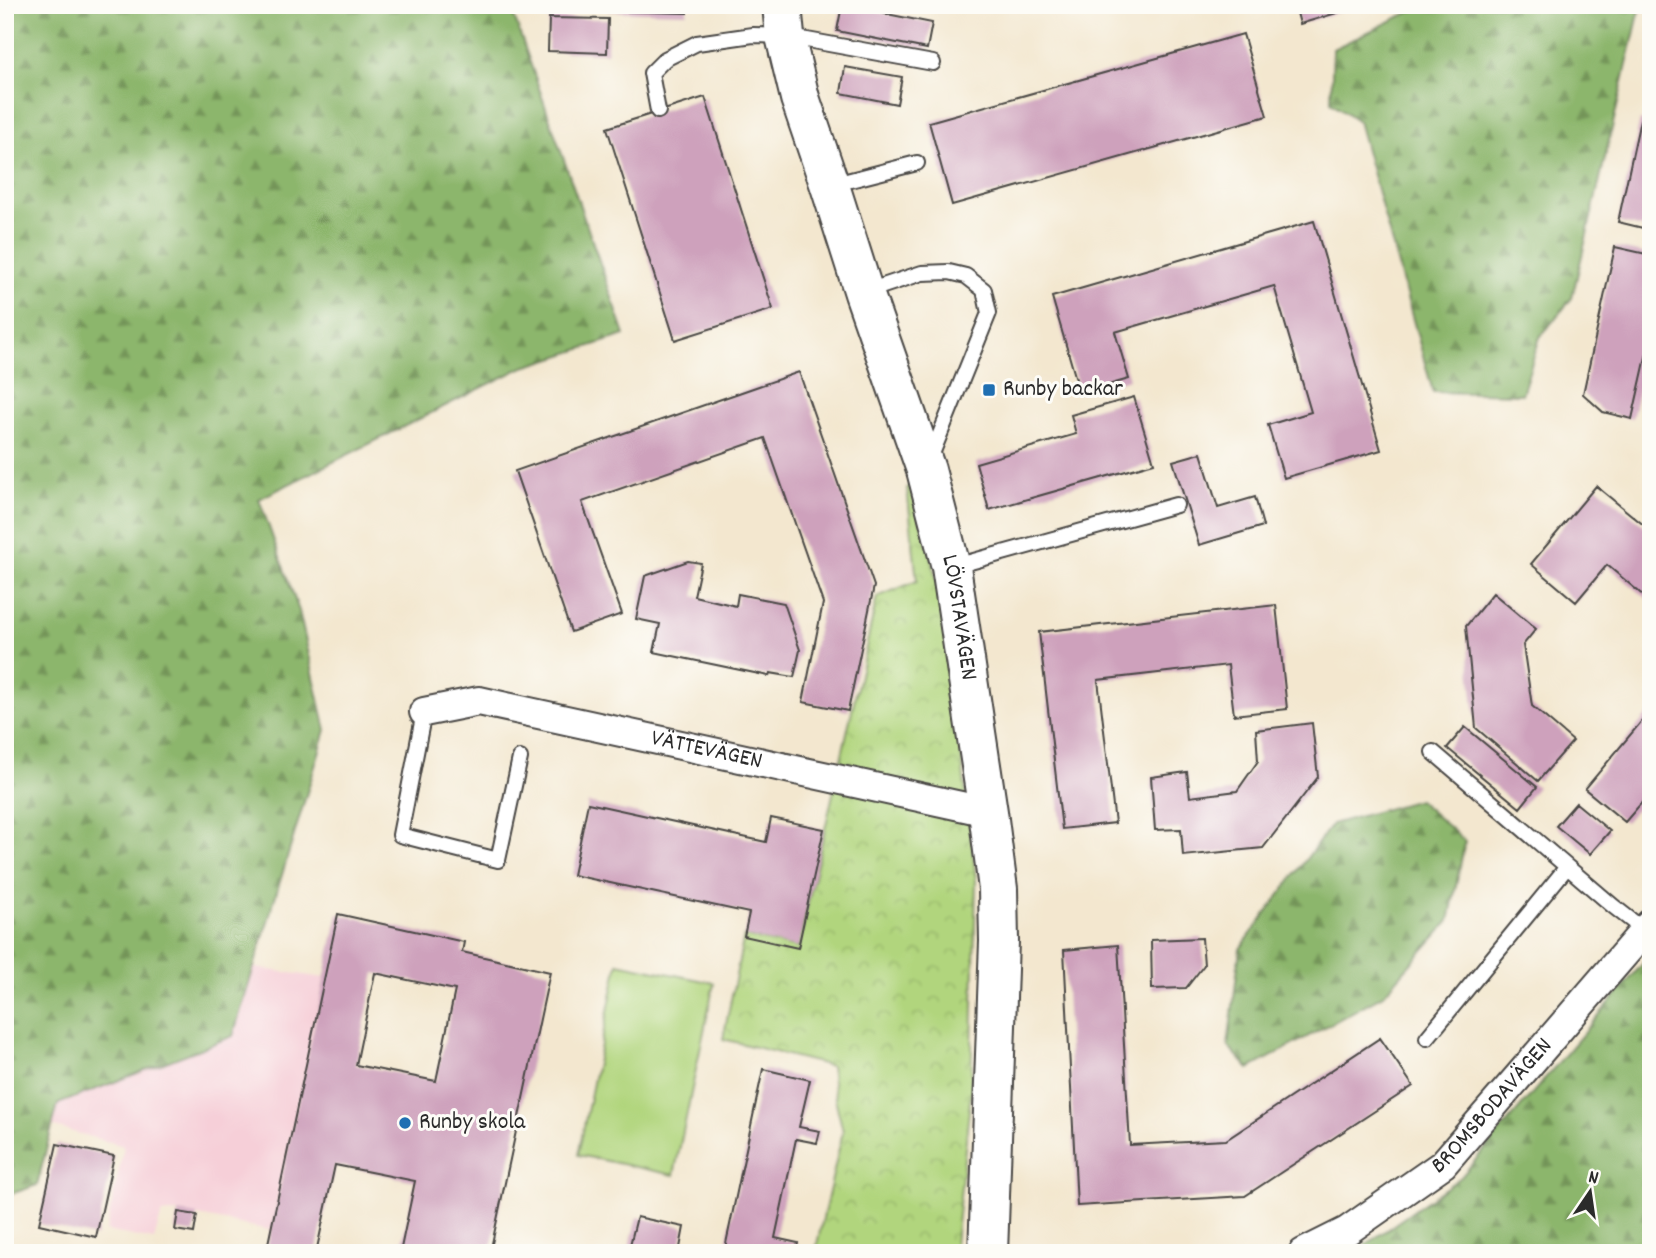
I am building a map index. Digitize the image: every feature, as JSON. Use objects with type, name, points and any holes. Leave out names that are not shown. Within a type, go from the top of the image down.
[{"type":"street","name":"LÖVSTAVÄGEN","points":[[784,21],[800,97],[926,470],[951,568],[962,633],[998,890],[999,941],[988,1253]]},
{"type":"street","name":"VÄTTEVÄGEN","points":[[424,712],[479,701],[988,812]]},
{"type":"street","name":"BROMSBODAVÄGEN","points":[[1303,1253],[1347,1231],[1443,1164],[1648,927]]},
{"type":"lane","points":[[658,111],[651,73],[665,59],[697,43],[752,35],[784,21],[933,63]]},
{"type":"lane","points":[[830,186],[917,163]]},
{"type":"lane","points":[[864,293],[922,273],[949,272],[966,276],[984,290],[989,313],[926,470]]},
{"type":"lane","points":[[951,568],[1176,505]]},
{"type":"lane","points":[[424,712],[400,835],[498,860],[520,758]]},
{"type":"lane","points":[[1433,752],[1567,867],[1648,927]]},
{"type":"lane","points":[[1427,1038],[1567,867]]},
{"type":"shaded area","points":[[189,958],[324,978],[270,1230],[178,1212],[162,1213],[154,1240],[106,1231],[124,1146],[33,1121]]},
{"type":"green space","points":[[5,5],[510,5],[625,335],[521,368],[259,499],[299,611],[326,730],[233,1036],[58,1104],[37,1185],[5,1196]]},
{"type":"green space","points":[[1424,5],[1641,5],[1572,298],[1540,337],[1522,394],[1433,392],[1358,121],[1331,102],[1333,49]]},
{"type":"green space","points":[[910,485],[933,564],[947,637],[976,880],[971,1091],[954,1253],[815,1253],[843,1131],[831,1066],[723,1039],[744,936],[798,948],[877,597],[917,581],[907,488]]},
{"type":"green space","points":[[1418,800],[1465,841],[1449,921],[1383,995],[1249,1069],[1228,1046],[1240,949],[1332,824]]},
{"type":"green space","points":[[1651,954],[1651,1253],[1354,1253],[1461,1177]]},
{"type":"green space","points":[[618,963],[714,983],[674,1175],[578,1155]]},
{"type":"building","points":[[607,5],[687,5],[687,13],[607,11]]},
{"type":"building","points":[[842,5],[932,23],[927,49],[837,31]]},
{"type":"building","points":[[1295,5],[1360,5],[1360,6],[1300,24]]},
{"type":"building","points":[[549,18],[608,19],[607,53],[548,51]]},
{"type":"building","points":[[1243,34],[1267,116],[952,205],[929,122]]},
{"type":"building","points":[[845,67],[902,77],[897,104],[841,93]]},
{"type":"building","points":[[705,97],[773,309],[675,340],[607,128]]},
{"type":"building","points":[[1640,120],[1651,122],[1651,230],[1618,222]]},
{"type":"building","points":[[1314,221],[1381,450],[1284,478],[1268,425],[1311,412],[1274,286],[1115,332],[1129,379],[1080,393],[1052,297]]},
{"type":"building","points":[[1615,247],[1651,255],[1651,335],[1632,419],[1603,412],[1583,394]]},
{"type":"building","points":[[799,372],[874,586],[848,711],[803,702],[823,603],[765,438],[582,502],[622,614],[571,632],[515,471]]},
{"type":"building","points":[[1134,397],[1154,463],[989,510],[976,463],[1076,434],[1071,415]]},
{"type":"building","points":[[1201,453],[1218,508],[1255,497],[1263,526],[1199,545],[1173,461]]},
{"type":"building","points":[[1596,486],[1651,531],[1651,602],[1607,565],[1576,602],[1531,564]]},
{"type":"building","points":[[688,561],[701,563],[694,596],[736,606],[738,594],[784,603],[800,650],[794,677],[770,673],[769,676],[654,652],[660,624],[636,619],[645,576]]},
{"type":"building","points":[[1493,593],[1536,629],[1523,645],[1532,706],[1573,741],[1538,781],[1476,728],[1466,626]]},
{"type":"building","points":[[1276,605],[1287,709],[1234,715],[1228,665],[1098,680],[1115,823],[1062,829],[1039,632]]},
{"type":"building","points":[[1651,710],[1651,792],[1625,822],[1585,789]]},
{"type":"building","points":[[1312,723],[1318,777],[1263,848],[1183,856],[1181,829],[1155,830],[1151,777],[1187,772],[1190,797],[1237,791],[1258,761],[1256,730]]},
{"type":"building","points":[[1465,727],[1537,787],[1520,808],[1447,748]]},
{"type":"building","points":[[588,803],[766,842],[771,818],[824,829],[798,948],[744,936],[749,913],[573,875]]},
{"type":"building","points":[[1576,803],[1610,831],[1590,854],[1556,826]]},
{"type":"building","name":"Runby skola","points":[[338,914],[464,942],[462,952],[550,972],[490,1253],[400,1253],[415,1181],[335,1165],[316,1253],[266,1253]],"holes":[[[375,973],[455,990],[436,1081],[356,1065]]]},
{"type":"building","points":[[1202,938],[1204,965],[1186,988],[1152,989],[1151,940]]},
{"type":"building","points":[[1118,945],[1130,1145],[1226,1140],[1380,1038],[1413,1086],[1245,1196],[1077,1206],[1064,950]]},
{"type":"building","points":[[763,1069],[810,1080],[799,1127],[820,1131],[817,1143],[796,1139],[775,1238],[798,1243],[796,1253],[773,1248],[772,1253],[724,1253]]},
{"type":"building","points":[[57,1144],[114,1156],[96,1237],[39,1224]]},
{"type":"building","points":[[178,1212],[197,1215],[194,1233],[175,1230]]},
{"type":"building","points":[[637,1217],[684,1227],[679,1253],[628,1253]]},
{"type":"place","name":"Runby backar","points":[[989,390]]},
{"type":"place","name":"Runby skola","points":[[405,1123]]}]
